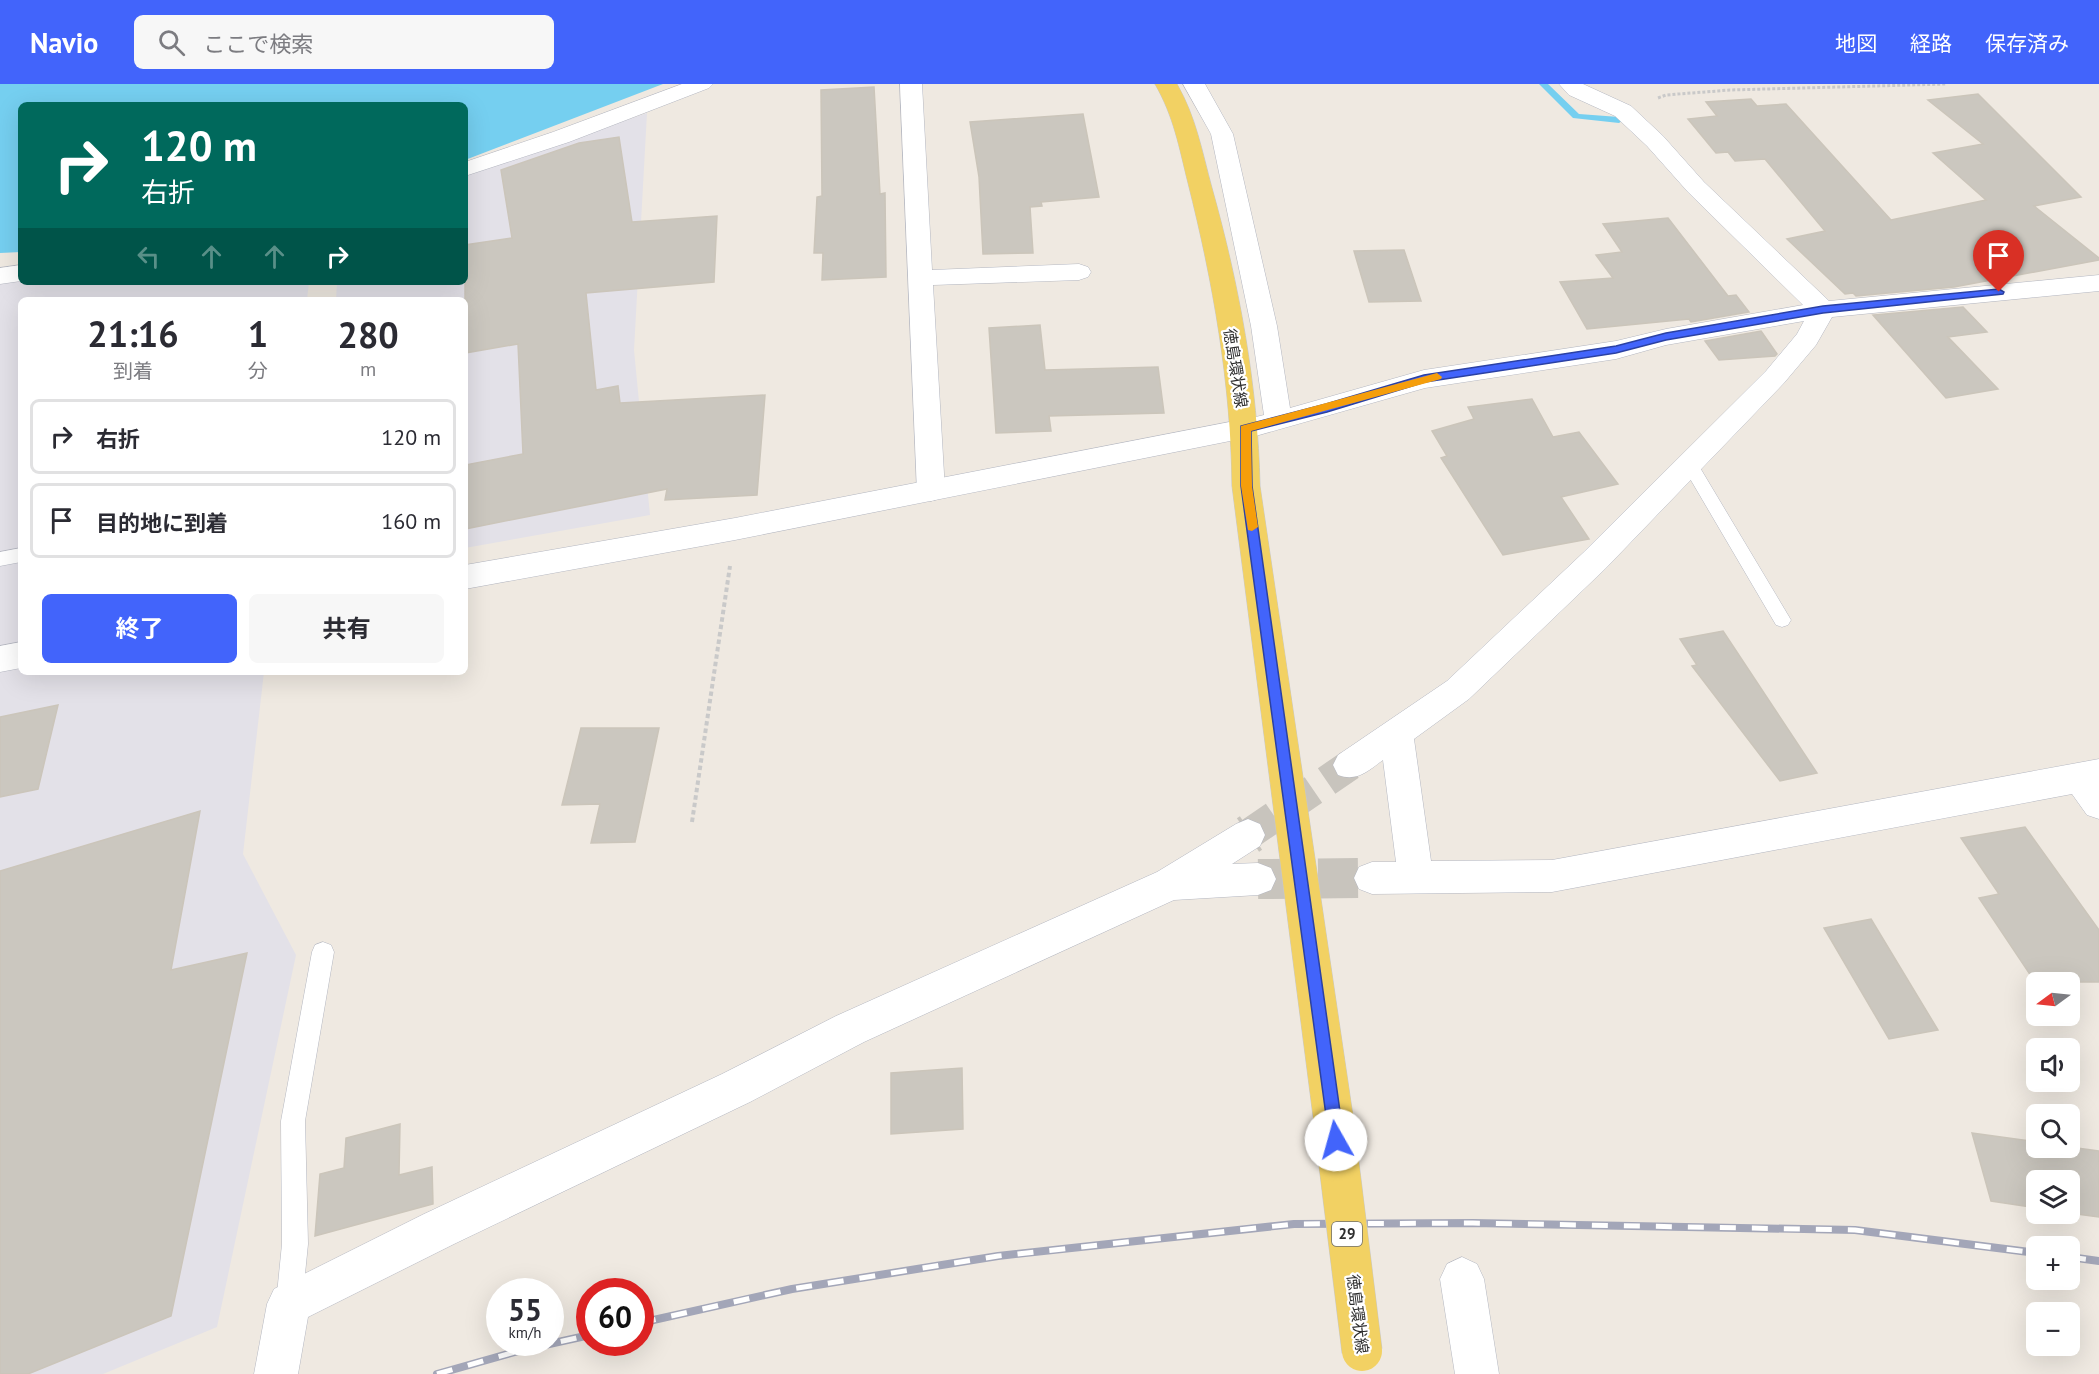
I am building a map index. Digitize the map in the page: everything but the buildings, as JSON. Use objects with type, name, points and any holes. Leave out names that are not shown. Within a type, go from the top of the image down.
[{"type":"main road","name":"徳島環状線","points":[[1166,84],[1180,109],[1218,253],[1245,429],[1246,486],[1333,1116],[1364,1363]]},
{"type":"street","points":[[468,168],[561,137],[702,84]]},
{"type":"street","points":[[911,84],[931,491]]},
{"type":"street","points":[[1194,84],[1222,134],[1264,326],[1278,420]]},
{"type":"street","points":[[1570,84],[1577,90],[1623,111],[1655,141],[1696,187],[1823,310]]},
{"type":"street","points":[[920,278],[1079,272]]},
{"type":"street","points":[[0,276],[18,273]]},
{"type":"street","points":[[468,576],[735,529],[1245,429],[1424,379],[1616,350],[1666,337],[1823,310],[2099,283]]},
{"type":"street","points":[[1350,765],[1458,690],[1690,465],[1775,377],[1807,339],[1823,310]]},
{"type":"street","points":[[0,659],[18,656]]},
{"type":"street","points":[[1396,732],[1416,878]]},
{"type":"street","points":[[1372,878],[1552,876],[2093,786]]},
{"type":"street","points":[[276,1374],[289,1304],[472,1213],[736,1088],[850,1029],[1170,884],[1248,835]]},
{"type":"street","points":[[1170,884],[1258,879]]},
{"type":"street","points":[[1462,1279],[1477,1374]]},
{"type":"lane","points":[[1690,465],[1782,620]]},
{"type":"lane","points":[[0,559],[18,556]]},
{"type":"lane","points":[[289,1304],[295,1244],[293,1120],[323,952]]},
{"type":"path","points":[[1623,111],[1666,94],[1946,84]]},
{"type":"path","points":[[692,822],[735,529]]},
{"type":"shaded area","points":[[647,113],[634,350],[650,515],[468,547],[468,297],[336,297],[337,285],[468,285],[468,175]]},
{"type":"shaded area","points":[[18,279],[18,285],[309,285],[307,297],[18,297],[18,675],[264,675],[243,854],[296,955],[217,1327],[103,1374],[0,1374],[0,282]]},
{"type":"water","points":[[0,84],[663,84],[468,159],[468,102],[18,102],[18,252],[0,253]]},
{"type":"waterway","points":[[1543,84],[1576,116],[1619,120]]},
{"type":"tunnel","points":[[1249,834],[1350,765]]},
{"type":"tunnel","points":[[1258,879],[1372,878]]},
{"type":"railway","points":[[654,1320],[792,1289],[998,1256],[1294,1224],[1473,1223],[1855,1230],[2026,1252]]},
{"type":"railway","points":[[2080,1258],[2099,1261]]},
{"type":"railway","points":[[437,1374],[522,1350],[576,1338]]},
{"type":"slow traffic","points":[[1252,527],[1246,486],[1245,429],[1437,377]]},
{"type":"route","points":[[1336,1140],[1246,486],[1245,429],[1327,408],[1424,379],[1616,350],[1666,337],[1823,310],[1999,292]]}]
